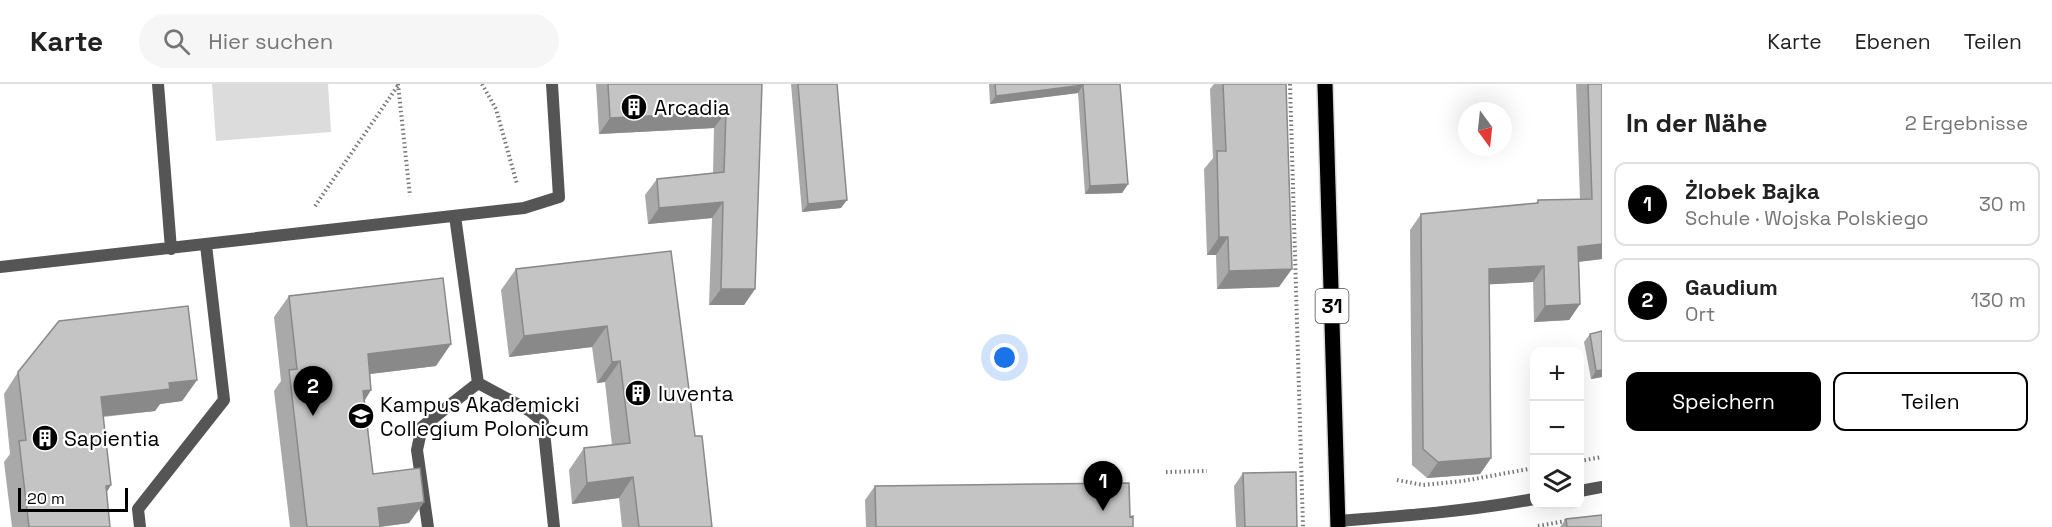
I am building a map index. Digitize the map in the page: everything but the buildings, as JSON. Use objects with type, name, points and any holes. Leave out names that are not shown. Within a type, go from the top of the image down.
[{"type":"main road","name":"31","points":[[1325,84],[1338,524]]},
{"type":"street","points":[[158,84],[171,249]]},
{"type":"street","points":[[0,267],[524,208],[559,197],[552,84]]},
{"type":"street","points":[[455,216],[478,383]]},
{"type":"street","points":[[140,527],[138,509],[224,400],[206,245]]},
{"type":"street","points":[[428,527],[417,450],[422,427],[478,383]]},
{"type":"street","points":[[478,383],[530,411],[543,422],[555,527]]},
{"type":"street","points":[[1584,490],[1602,487]]},
{"type":"street","points":[[1338,524],[1530,500]]},
{"type":"path","points":[[398,84],[412,221]]},
{"type":"path","points":[[296,234],[398,84]]},
{"type":"path","points":[[482,84],[496,109],[524,208]]},
{"type":"path","points":[[1290,84],[1303,527]]},
{"type":"path","points":[[1584,460],[1602,457]]},
{"type":"path","points":[[1397,480],[1422,485],[1463,481],[1530,469]]},
{"type":"path","points":[[1166,472],[1207,471]]},
{"type":"path","points":[[1535,527],[1568,521]]},
{"type":"shaded area","points":[[212,84],[328,84],[331,132],[216,141]]},
{"type":"place","name":"Arcadia","points":[[634,107]]},
{"type":"place","name":"Iuventa","points":[[638,393]]},
{"type":"place","name":"Gaudium","points":[[313,416]]},
{"type":"place","name":"Kampus Akademicki Collegium Polonicum","points":[[361,416]]},
{"type":"place","name":"Sapientia","points":[[45,438]]},
{"type":"place","name":"Żlobek Bajka","points":[[1103,511]]}]
